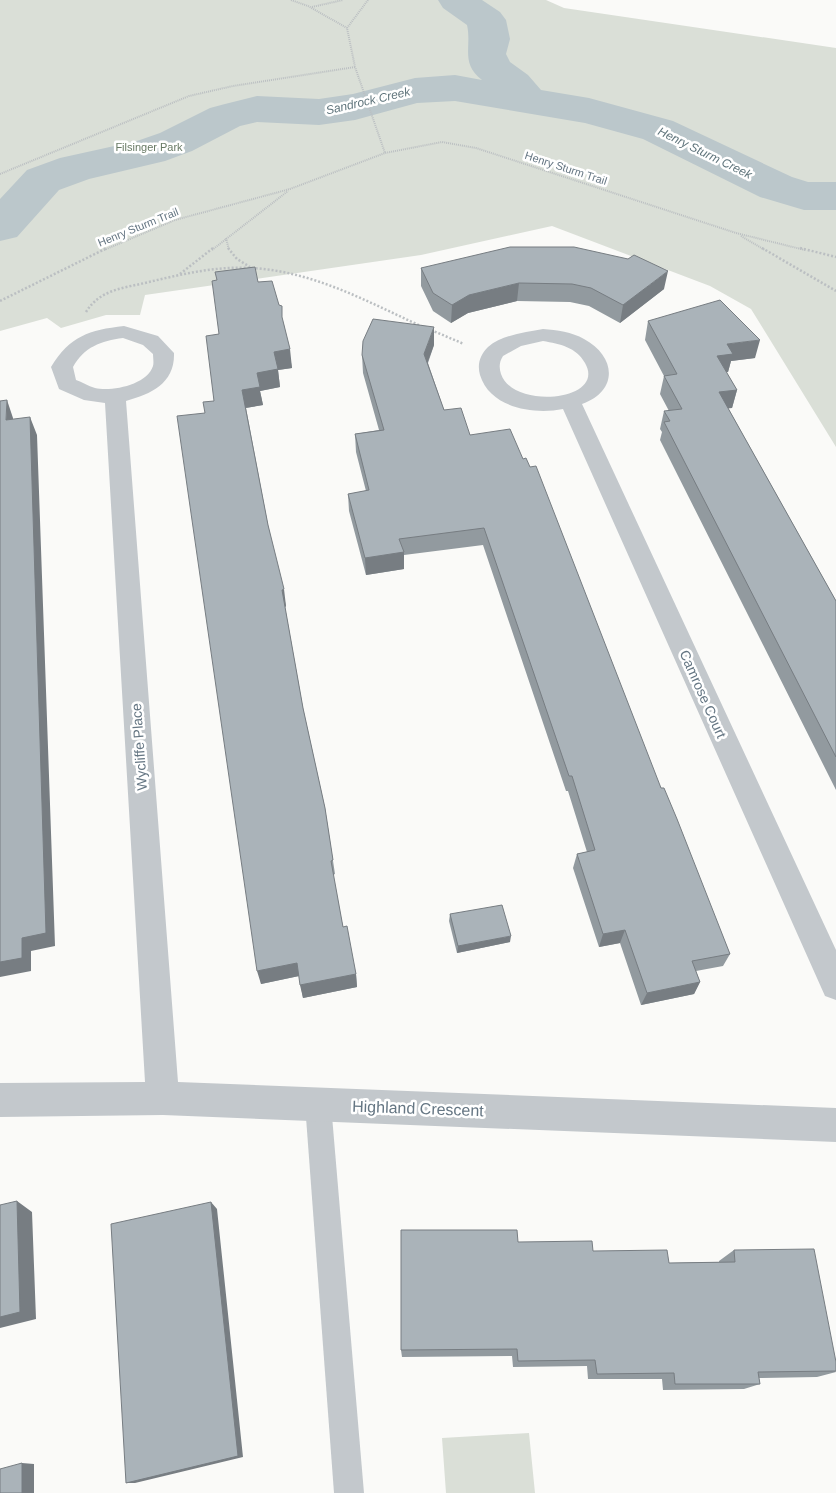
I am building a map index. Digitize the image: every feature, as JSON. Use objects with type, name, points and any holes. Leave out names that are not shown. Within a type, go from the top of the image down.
[{"type":"street","points":[[124,332],[141,335],[152,340],[162,349],[165,356],[164,367],[158,378],[133,393],[115,397],[96,397],[80,393],[67,384],[63,378],[62,367],[70,351],[88,339],[107,334],[124,332]]},
{"type":"street","points":[[544,335],[566,339],[586,349],[598,363],[600,374],[596,386],[586,396],[571,403],[538,405],[507,395],[492,379],[489,369],[493,356],[503,346],[520,338],[544,335]]},
{"type":"street","name":"Wycliffe Place","points":[[115,397],[163,1098]]},
{"type":"street","name":"Camrose Court","points":[[571,403],[836,985]]},
{"type":"street","name":"Highland Crescent","points":[[0,1100],[163,1098],[836,1125]]},
{"type":"lane","points":[[318,1104],[349,1493]]},
{"type":"path","points":[[291,0],[311,8],[346,28],[355,67],[385,153]]},
{"type":"path","points":[[311,8],[343,0]]},
{"type":"path","points":[[346,28],[368,0]]},
{"type":"path","points":[[0,174],[189,96],[233,86],[355,67]]},
{"type":"path","name":"Henry Sturm Trail","points":[[0,301],[94,254],[175,220],[290,189],[385,153],[407,147],[442,142],[476,148],[736,233],[836,257]]},
{"type":"path","name":"Henry Sturm Trail","points":[[179,275],[290,189]]},
{"type":"path","points":[[736,233],[836,291]]},
{"type":"path","points":[[226,237],[226,246],[231,256],[250,268]]},
{"type":"path","points":[[88,339],[84,316],[89,305],[101,295],[179,275],[250,268],[294,273],[493,356]]},
{"type":"green space","name":"Filsinger Park","points":[[0,0],[546,0],[564,8],[836,48],[836,447],[751,309],[710,286],[552,226],[421,255],[145,295],[140,315],[106,315],[61,328],[47,318],[0,331]]},
{"type":"green space","points":[[529,1433],[535,1493],[446,1493],[442,1438]]},
{"type":"building","points":[[510,247],[574,247],[628,259],[634,255],[668,271],[623,305],[591,288],[572,284],[519,283],[469,295],[452,305],[433,293],[421,268]]},
{"type":"building","points":[[255,267],[258,282],[272,281],[279,305],[282,306],[282,317],[290,349],[274,352],[278,369],[257,373],[260,387],[242,390],[268,525],[284,589],[282,590],[303,708],[325,808],[333,860],[331,861],[343,927],[347,926],[356,974],[300,985],[297,963],[257,971],[177,416],[205,413],[203,402],[214,401],[206,336],[219,334],[212,281],[217,280],[215,272]]},
{"type":"building","points":[[720,300],[760,340],[727,344],[733,354],[717,356],[737,390],[719,392],[836,601],[836,757],[664,422],[670,421],[664,411],[682,409],[664,376],[677,374],[648,321]]},
{"type":"building","points":[[373,319],[434,327],[424,354],[444,410],[461,408],[470,435],[510,429],[523,459],[526,458],[530,467],[536,466],[661,788],[664,788],[677,819],[730,954],[692,961],[700,982],[647,993],[625,930],[603,934],[577,854],[595,850],[572,776],[569,776],[484,528],[399,539],[404,552],[365,558],[348,494],[369,490],[355,434],[384,430],[362,355],[363,341]]},
{"type":"building","points":[[7,400],[6,420],[30,417],[46,933],[22,938],[22,958],[0,962],[0,401]]},
{"type":"building","points":[[502,905],[511,936],[458,946],[450,914]]},
{"type":"building","points":[[17,1201],[20,1312],[0,1317],[0,1205]]},
{"type":"building","points":[[211,1202],[238,1456],[126,1483],[111,1224]]},
{"type":"building","points":[[401,1230],[517,1230],[518,1242],[592,1241],[593,1251],[667,1250],[669,1263],[735,1262],[734,1250],[814,1249],[836,1362],[836,1371],[758,1372],[760,1384],[675,1384],[674,1373],[597,1374],[595,1360],[518,1361],[517,1349],[401,1350]]},
{"type":"building","points":[[22,1463],[22,1493],[0,1493],[0,1469]]},
{"type":"waterway","name":"Henry Sturm Creek","points":[[457,0],[486,20],[490,39],[486,54],[492,68],[513,84],[528,100]]},
{"type":"waterway","name":"Sandrock Creek","points":[[0,227],[43,180],[76,168],[149,152],[176,142],[225,117],[257,109],[319,112],[355,107],[415,91],[455,88],[528,100]]},
{"type":"waterway","name":"Henry Sturm Creek","points":[[528,100],[589,111],[658,130],[776,187],[804,196],[836,196]]}]
